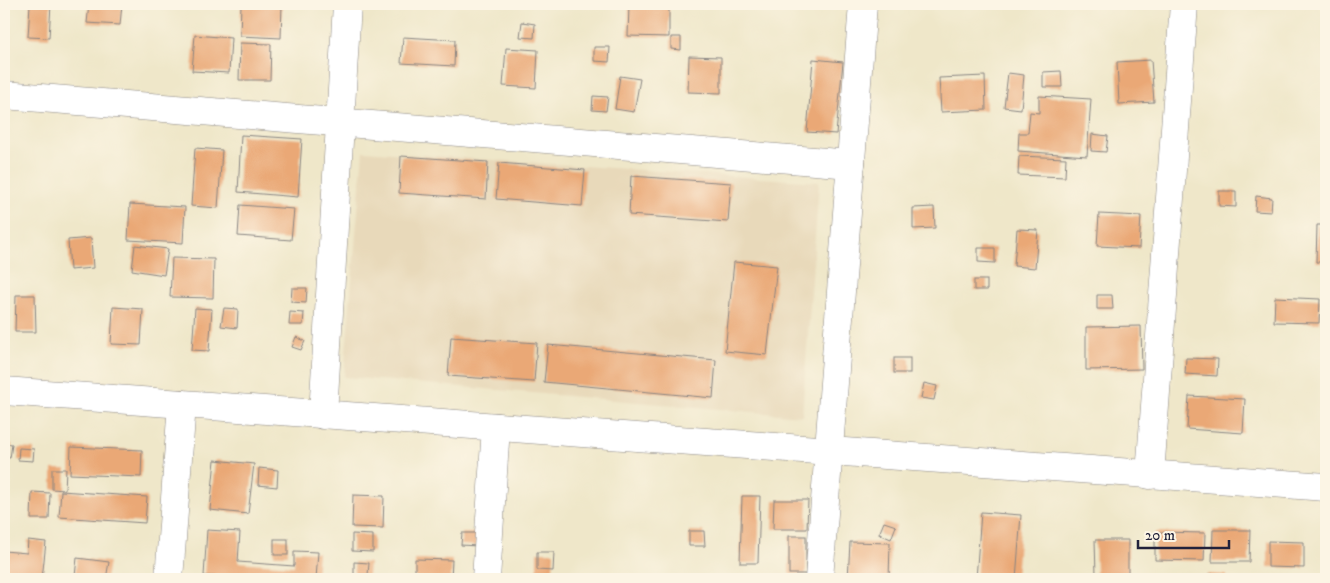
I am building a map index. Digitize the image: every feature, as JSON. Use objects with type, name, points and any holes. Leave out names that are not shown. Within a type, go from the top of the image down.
[{"type":"street","points":[[323,414],[347,4]]},
{"type":"street","points":[[819,579],[863,4]]},
{"type":"street","points":[[1150,475],[1184,4]]},
{"type":"street","points":[[4,96],[851,164]]},
{"type":"street","points":[[4,392],[1326,487]]},
{"type":"street","points":[[169,579],[182,404]]},
{"type":"street","points":[[486,579],[496,427]]},
{"type":"shaded area","points":[[363,151],[819,182],[802,416],[344,377]]},
{"type":"building","points":[[30,4],[51,4],[49,38],[28,37]]},
{"type":"building","points":[[89,4],[122,4],[120,25],[87,23]]},
{"type":"building","points":[[241,4],[282,4],[281,38],[240,36]]},
{"type":"building","points":[[629,5],[669,6],[669,37],[628,36]]},
{"type":"building","points":[[522,22],[535,24],[534,38],[520,37]]},
{"type":"building","points":[[195,35],[231,38],[229,73],[192,71]]},
{"type":"building","points":[[403,37],[455,40],[454,66],[401,63]]},
{"type":"building","points":[[671,37],[681,37],[681,50],[671,49]]},
{"type":"building","points":[[240,43],[271,44],[270,80],[239,80]]},
{"type":"building","points":[[594,47],[610,47],[609,62],[594,61]]},
{"type":"building","points":[[506,48],[538,50],[536,88],[503,86]]},
{"type":"building","points":[[689,56],[721,57],[721,93],[688,92]]},
{"type":"building","points":[[813,59],[843,62],[836,134],[807,132]]},
{"type":"building","points":[[1151,60],[1154,102],[1119,104],[1117,62]]},
{"type":"building","points":[[1061,71],[1062,87],[1043,87],[1043,72]]},
{"type":"building","points":[[1008,73],[1024,75],[1021,109],[1004,107]]},
{"type":"building","points":[[620,76],[640,79],[634,112],[615,109]]},
{"type":"building","points":[[985,76],[986,110],[941,112],[939,78]]},
{"type":"building","points":[[593,96],[608,97],[606,111],[592,110]]},
{"type":"building","points":[[1039,96],[1091,99],[1087,156],[1018,151],[1019,133],[1028,133],[1030,112],[1039,113]]},
{"type":"building","points":[[1092,134],[1108,136],[1106,152],[1091,151]]},
{"type":"building","points":[[241,135],[302,139],[298,197],[238,192]]},
{"type":"building","points":[[195,148],[222,150],[218,208],[191,206]]},
{"type":"building","points":[[401,156],[488,162],[486,199],[399,193]]},
{"type":"building","points":[[1019,156],[1066,158],[1065,177],[1018,175]]},
{"type":"building","points":[[499,163],[585,170],[582,206],[496,199]]},
{"type":"building","points":[[631,176],[731,183],[728,222],[629,215]]},
{"type":"building","points":[[1219,191],[1236,191],[1236,207],[1219,206]]},
{"type":"building","points":[[1256,196],[1272,198],[1271,212],[1255,211]]},
{"type":"building","points":[[130,204],[185,207],[183,243],[128,240]]},
{"type":"building","points":[[240,205],[294,209],[291,240],[238,236]]},
{"type":"building","points":[[934,207],[935,228],[913,229],[913,208]]},
{"type":"building","points":[[1099,214],[1141,216],[1139,248],[1097,246]]},
{"type":"building","points":[[1317,225],[1326,225],[1326,262],[1316,262]]},
{"type":"building","points":[[1017,229],[1038,230],[1035,268],[1014,266]]},
{"type":"building","points":[[91,238],[93,268],[70,270],[68,240]]},
{"type":"building","points":[[135,245],[168,249],[164,275],[132,270]]},
{"type":"building","points":[[978,248],[995,248],[995,263],[978,262]]},
{"type":"building","points":[[172,258],[214,259],[213,298],[170,297]]},
{"type":"building","points":[[734,262],[777,266],[767,355],[725,351]]},
{"type":"building","points":[[974,280],[987,280],[987,290],[974,290]]},
{"type":"building","points":[[292,288],[307,288],[306,303],[291,302]]},
{"type":"building","points":[[16,295],[35,295],[36,332],[15,332]]},
{"type":"building","points":[[1097,295],[1112,295],[1113,309],[1097,309]]},
{"type":"building","points":[[1275,297],[1320,299],[1319,323],[1274,322]]},
{"type":"building","points":[[113,307],[143,309],[141,345],[111,344]]},
{"type":"building","points":[[195,308],[212,309],[209,351],[192,350]]},
{"type":"building","points":[[224,308],[238,309],[237,328],[221,326]]},
{"type":"building","points":[[290,312],[304,313],[303,325],[289,325]]},
{"type":"building","points":[[1141,326],[1142,369],[1086,370],[1086,327]]},
{"type":"building","points":[[296,337],[305,341],[301,350],[292,347]]},
{"type":"building","points":[[451,337],[537,343],[534,382],[448,376]]},
{"type":"building","points":[[548,345],[716,360],[713,398],[544,382]]},
{"type":"building","points":[[894,358],[910,358],[910,373],[894,373]]},
{"type":"building","points":[[1186,358],[1218,359],[1217,376],[1185,374]]},
{"type":"building","points":[[924,383],[937,386],[934,400],[921,398]]},
{"type":"building","points":[[1189,396],[1245,399],[1243,433],[1187,429]]},
{"type":"building","points":[[4,443],[12,444],[10,458],[4,457]]},
{"type":"building","points":[[71,447],[142,450],[141,477],[70,474]]},
{"type":"building","points":[[19,448],[34,449],[33,461],[18,460]]},
{"type":"building","points":[[215,460],[254,464],[248,514],[210,510]]},
{"type":"building","points":[[259,468],[278,470],[277,487],[258,485]]},
{"type":"building","points":[[52,469],[66,469],[65,490],[52,489]]},
{"type":"building","points":[[61,491],[147,497],[145,523],[59,517]]},
{"type":"building","points":[[32,492],[50,493],[49,519],[31,519]]},
{"type":"building","points":[[353,495],[384,496],[383,528],[352,527]]},
{"type":"building","points":[[742,496],[760,496],[758,563],[740,563]]},
{"type":"building","points":[[774,500],[808,500],[807,529],[773,529]]},
{"type":"building","points":[[981,512],[1021,515],[1016,579],[976,579]]},
{"type":"building","points":[[884,522],[896,526],[891,539],[879,534]]},
{"type":"building","points":[[207,530],[240,532],[238,562],[294,566],[294,551],[318,552],[316,579],[204,576]]},
{"type":"building","points":[[1213,530],[1250,530],[1249,562],[1212,562]]},
{"type":"building","points":[[689,531],[704,531],[705,546],[689,546]]},
{"type":"building","points":[[1155,532],[1205,533],[1204,561],[1155,560]]},
{"type":"building","points":[[462,533],[477,533],[477,546],[461,545]]},
{"type":"building","points":[[352,534],[373,535],[373,552],[352,551]]},
{"type":"building","points":[[789,536],[806,536],[806,574],[789,574]]},
{"type":"building","points":[[274,539],[288,539],[288,555],[274,555]]},
{"type":"building","points":[[28,540],[46,542],[42,579],[4,579],[4,551],[27,553]]},
{"type":"building","points":[[1095,540],[1128,540],[1128,575],[1096,575]]},
{"type":"building","points":[[1268,541],[1304,542],[1304,568],[1268,567]]},
{"type":"building","points":[[850,542],[890,543],[889,579],[848,579]]},
{"type":"building","points":[[537,552],[554,552],[553,571],[537,570]]},
{"type":"building","points":[[77,558],[109,562],[106,579],[75,576]]},
{"type":"building","points":[[415,559],[452,560],[451,579],[415,579]]},
{"type":"building","points":[[354,562],[369,563],[368,575],[354,575]]},
{"type":"building","points":[[1208,574],[1227,575],[1227,579],[1208,579]]}]
